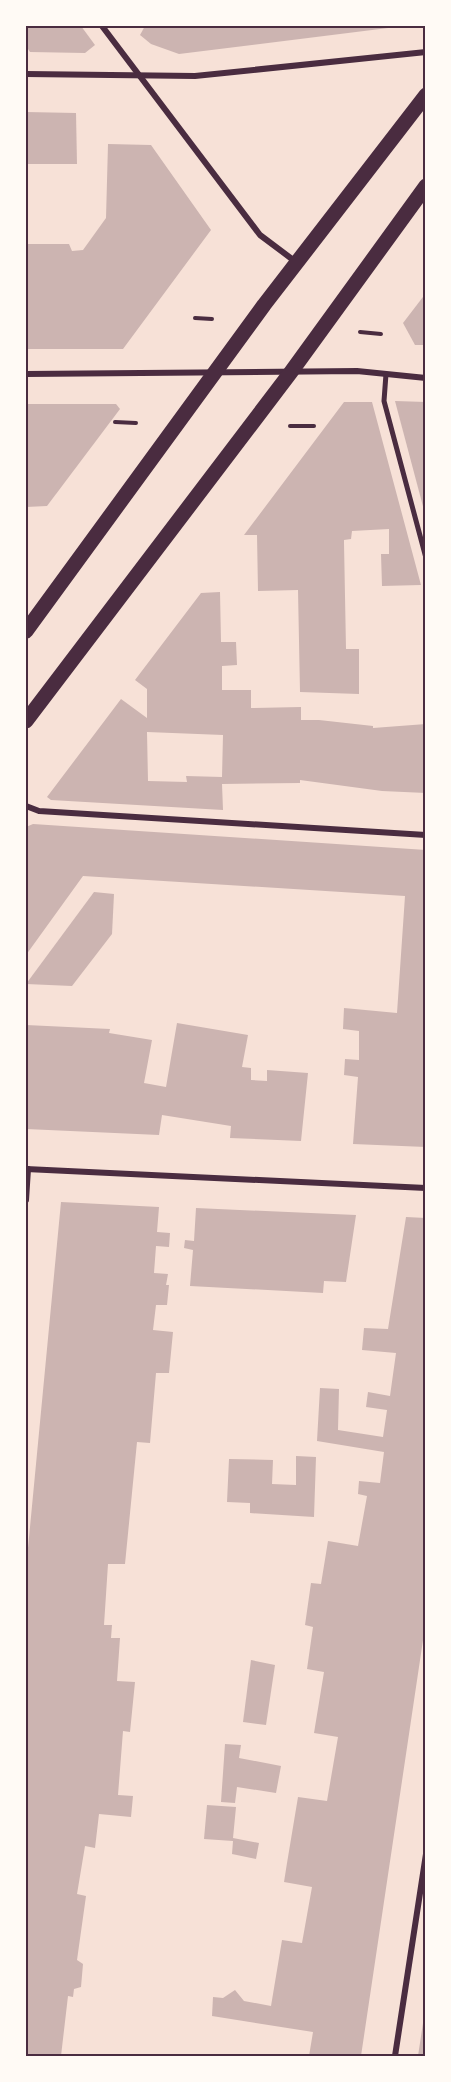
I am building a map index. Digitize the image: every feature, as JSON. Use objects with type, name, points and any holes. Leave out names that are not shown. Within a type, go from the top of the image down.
[{"type":"main road","points":[[26,631],[297,262],[426,95]]},
{"type":"main road","points":[[26,721],[291,372],[426,186]]},
{"type":"street","points":[[102,26],[260,235],[297,262]]},
{"type":"street","points":[[26,74],[195,76],[426,52]]},
{"type":"street","points":[[26,374],[357,371],[426,378]]},
{"type":"street","points":[[386,374],[384,401],[426,558]]},
{"type":"street","points":[[26,806],[39,811],[426,835]]},
{"type":"street","points":[[26,1200],[27,1169],[426,1188]]},
{"type":"street","points":[[395,2056],[426,1854]]},
{"type":"building","points":[[26,26],[81,26],[95,45],[85,53],[30,52],[26,46]]},
{"type":"building","points":[[145,26],[396,27],[179,54],[151,44],[140,35]]},
{"type":"building","points":[[26,112],[76,113],[77,164],[26,164]]},
{"type":"building","points":[[108,144],[151,145],[211,230],[123,349],[26,349],[26,244],[69,244],[72,251],[83,250],[106,218]]},
{"type":"building","points":[[426,293],[426,345],[415,345],[403,323]]},
{"type":"building","points":[[395,401],[426,402],[426,514],[425,514]]},
{"type":"building","points":[[344,402],[372,402],[421,585],[382,586],[381,554],[389,554],[389,529],[352,531],[351,539],[344,540],[346,649],[359,649],[359,694],[300,692],[298,590],[258,591],[257,535],[244,535]]},
{"type":"building","points":[[26,404],[116,404],[120,409],[47,506],[26,507]]},
{"type":"building","points":[[220,592],[221,642],[236,642],[237,665],[222,666],[222,690],[251,690],[251,708],[301,707],[301,720],[373,726],[373,728],[426,724],[426,793],[382,791],[300,780],[300,783],[222,784],[223,810],[51,800],[47,797],[121,699],[147,718],[147,689],[135,680],[201,593]],"holes":[[[147,732],[223,735],[222,777],[186,776],[187,782],[148,781]]]},
{"type":"building","points":[[33,824],[426,850],[426,1147],[353,1144],[358,1077],[344,1075],[345,1059],[359,1060],[359,1031],[343,1029],[344,1008],[397,1013],[405,896],[83,876],[26,955],[26,827]]},
{"type":"building","points":[[94,892],[114,894],[112,934],[72,986],[26,984]]},
{"type":"building","points":[[177,1023],[248,1035],[242,1067],[251,1068],[251,1080],[267,1081],[267,1070],[308,1073],[301,1141],[230,1138],[231,1126],[162,1115],[159,1135],[26,1129],[26,1025],[110,1029],[109,1033],[152,1040],[144,1083],[166,1087]]},
{"type":"building","points":[[61,1202],[159,1207],[157,1232],[170,1233],[169,1247],[156,1246],[154,1273],[168,1274],[166,1285],[169,1285],[167,1305],[156,1305],[153,1330],[173,1332],[169,1373],[156,1373],[150,1443],[137,1442],[125,1564],[108,1564],[104,1625],[112,1625],[111,1638],[120,1638],[117,1681],[135,1682],[130,1732],[123,1731],[118,1795],[133,1796],[131,1817],[99,1814],[95,1848],[85,1846],[77,1894],[86,1896],[77,1960],[83,1964],[81,1987],[74,1989],[73,1997],[68,1996],[61,2056],[26,2056],[26,1569]]},
{"type":"building","points":[[196,1208],[356,1215],[346,1282],[324,1281],[323,1293],[190,1286],[193,1250],[184,1248],[185,1240],[194,1241]]},
{"type":"building","points":[[406,1217],[426,1218],[426,1620],[361,2056],[309,2056],[313,2032],[212,2016],[213,1997],[223,1998],[235,1990],[244,2001],[271,2006],[282,1940],[302,1943],[312,1887],[284,1882],[298,1797],[327,1801],[338,1737],[314,1733],[324,1672],[307,1669],[313,1627],[305,1625],[311,1583],[321,1584],[328,1541],[358,1546],[367,1496],[358,1494],[359,1481],[380,1483],[384,1452],[317,1441],[320,1388],[339,1389],[338,1430],[383,1437],[387,1410],[366,1407],[368,1392],[390,1396],[396,1353],[362,1350],[364,1328],[388,1329]]},
{"type":"building","points":[[296,1456],[316,1457],[314,1517],[250,1513],[250,1503],[227,1502],[229,1459],[273,1460],[272,1484],[296,1485]]},
{"type":"building","points":[[251,1660],[275,1665],[266,1725],[243,1722]]},
{"type":"building","points":[[225,1744],[241,1745],[239,1758],[281,1766],[276,1793],[237,1787],[235,1803],[221,1802]]},
{"type":"building","points":[[207,1805],[236,1807],[233,1838],[259,1843],[256,1859],[232,1854],[233,1841],[204,1839]]},
{"type":"building","points":[[424,2016],[426,2056],[418,2056],[423,2023]]}]
